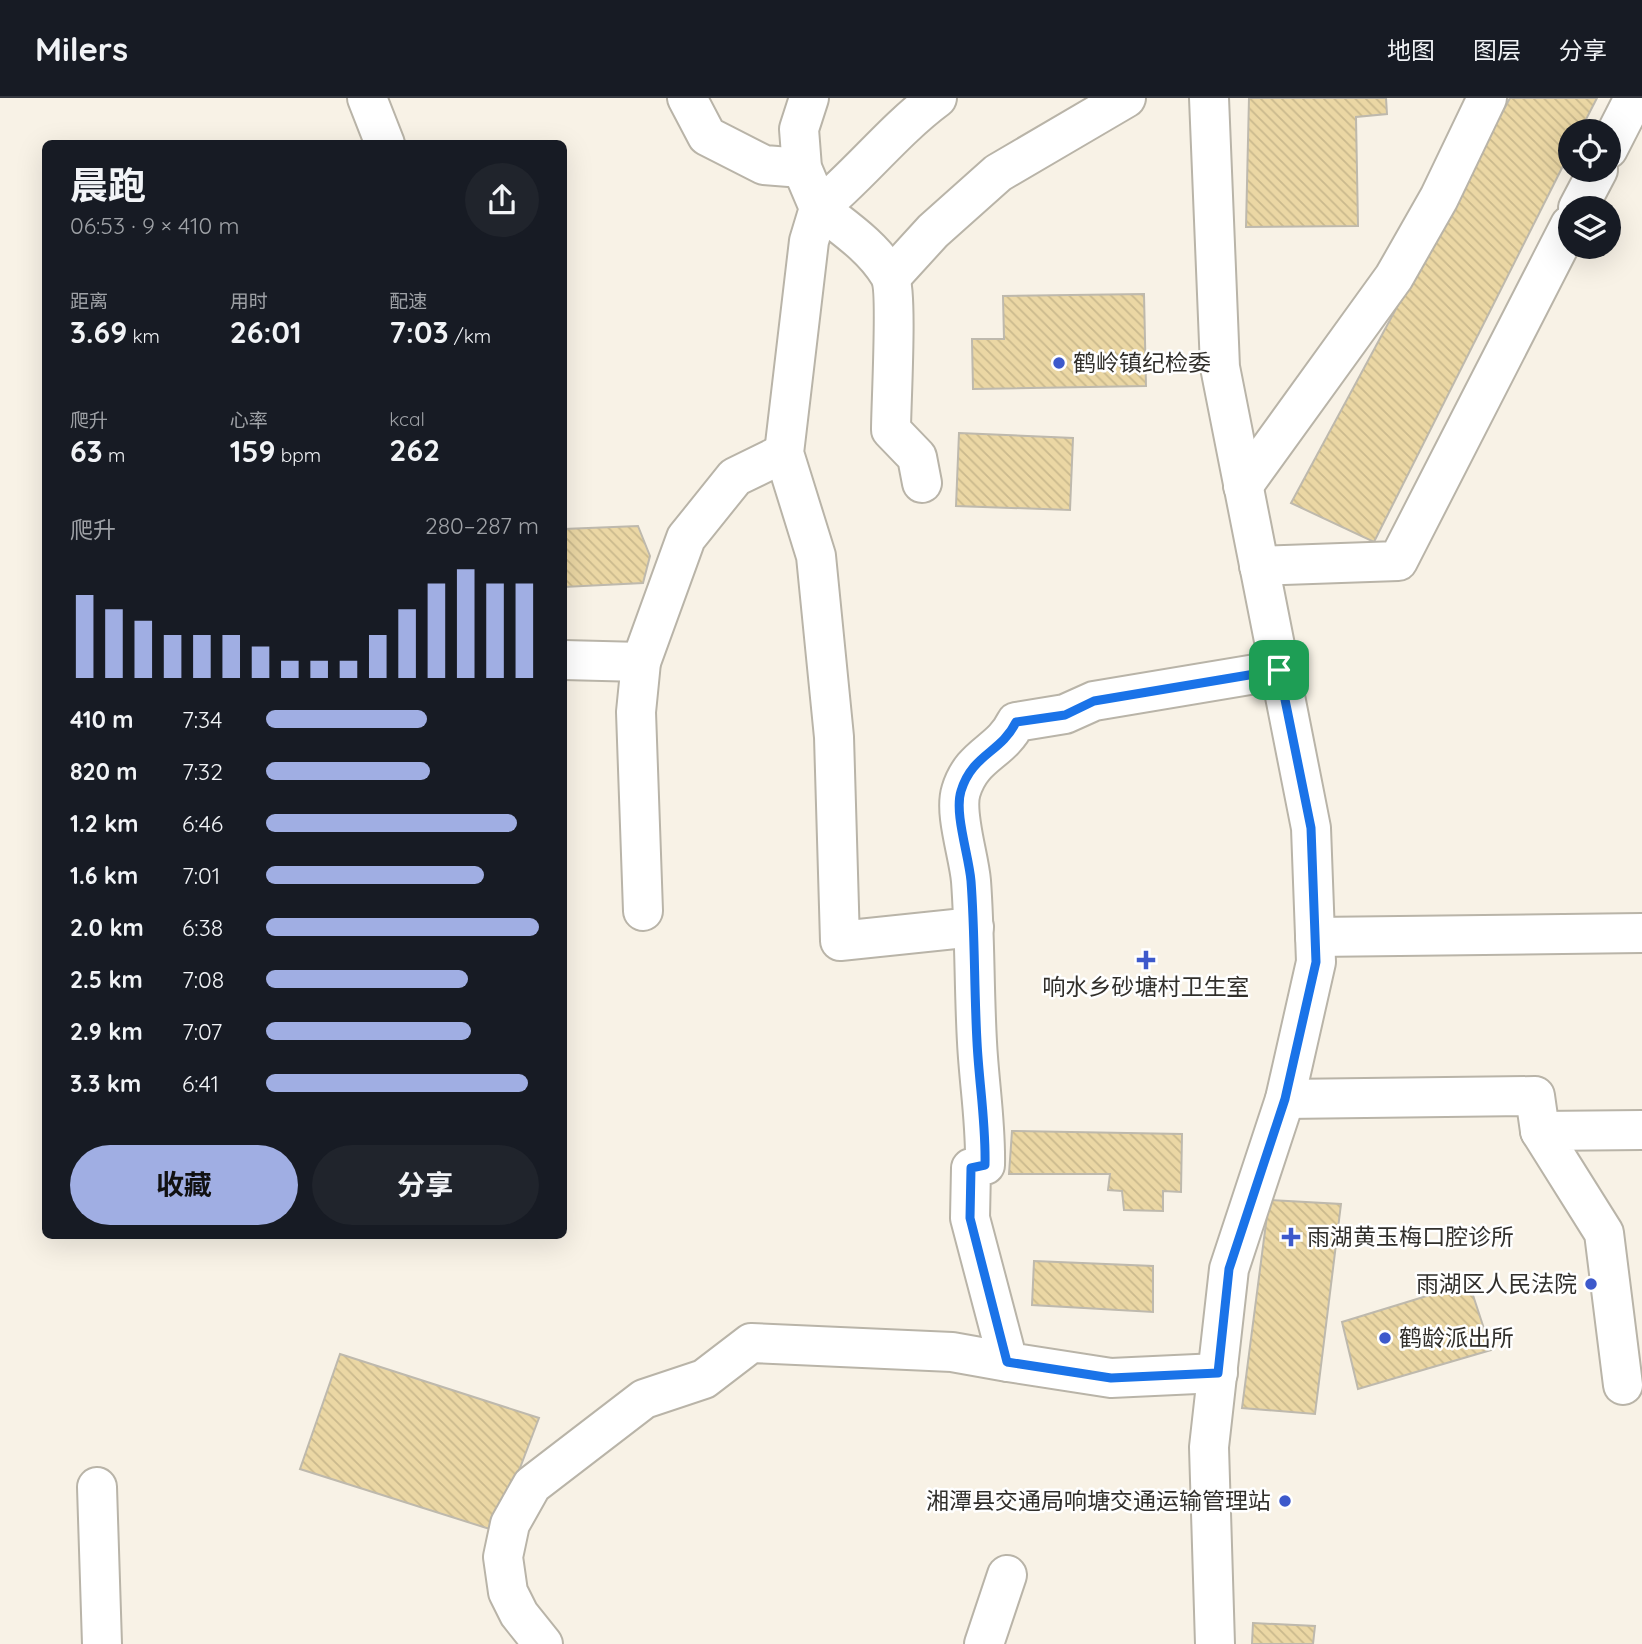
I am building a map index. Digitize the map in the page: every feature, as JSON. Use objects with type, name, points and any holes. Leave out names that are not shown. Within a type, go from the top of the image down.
[{"type":"street","points":[[367,98],[383,140]]},
{"type":"street","points":[[687,98],[707,136],[764,165],[802,168]]},
{"type":"street","points":[[809,98],[799,130],[802,168],[819,208],[865,244],[891,277],[891,430],[917,457],[922,483]]},
{"type":"street","points":[[937,98],[915,115],[853,180],[819,208],[809,241],[784,453],[816,556],[834,737],[839,942],[974,927]]},
{"type":"street","points":[[891,277],[933,232],[999,173],[1126,98]]},
{"type":"street","points":[[1209,98],[1220,367],[1311,828],[1316,962],[1285,1099],[1229,1269],[1209,1447],[1216,1644]]},
{"type":"street","points":[[1244,486],[1394,277],[1439,198],[1488,98]]},
{"type":"street","points":[[1621,124],[1634,98]]},
{"type":"street","points":[[1259,566],[1398,561],[1558,248]]},
{"type":"street","points":[[643,911],[636,712],[641,662],[685,538],[735,477],[784,453]]},
{"type":"street","points":[[567,660],[641,662]]},
{"type":"street","points":[[1007,1362],[970,1218],[971,1168],[985,1165],[986,1125],[979,1070],[971,878],[960,795],[967,773],[988,751],[1007,739],[1016,722],[1065,715],[1094,701],[1279,670]]},
{"type":"street","points":[[1315,937],[1642,933]]},
{"type":"street","points":[[1285,1099],[1535,1097],[1540,1131],[1604,1233],[1623,1385]]},
{"type":"street","points":[[1540,1131],[1642,1130]]},
{"type":"street","points":[[543,1644],[519,1614],[508,1592],[503,1557],[510,1524],[533,1485],[644,1399],[704,1378],[751,1343],[952,1352],[1111,1378],[1218,1373]]},
{"type":"street","points":[[97,1487],[100,1495],[102,1644]]},
{"type":"street","points":[[984,1644],[1007,1576]]},
{"type":"building","points":[[1249,98],[1386,98],[1387,114],[1356,117],[1358,226],[1246,227]]},
{"type":"building","points":[[1510,98],[1597,98],[1586,119],[1558,119],[1558,176],[1374,542],[1291,503]]},
{"type":"building","name":"鹤岭镇纪检委","points":[[1144,294],[1146,386],[973,389],[972,339],[1004,339],[1003,296]]},
{"type":"building","points":[[959,433],[1073,438],[1070,510],[956,506]]},
{"type":"building","points":[[638,526],[650,556],[643,583],[567,587],[567,529]]},
{"type":"building","points":[[1012,1131],[1182,1134],[1181,1192],[1163,1191],[1163,1211],[1124,1210],[1122,1191],[1108,1190],[1110,1174],[1009,1174]]},
{"type":"building","points":[[1269,1200],[1341,1204],[1315,1414],[1242,1408]]},
{"type":"building","points":[[1034,1261],[1153,1266],[1153,1312],[1032,1305]]},
{"type":"building","points":[[1469,1283],[1491,1350],[1358,1389],[1342,1322]]},
{"type":"building","points":[[340,1354],[539,1418],[496,1531],[300,1469]]},
{"type":"building","points":[[1253,1623],[1315,1626],[1313,1644],[1252,1644]]},
{"type":"place","name":"鹤岭镇纪检委","points":[[1059,363]]},
{"type":"place","name":"响水乡砂塘村卫生室","points":[[1146,960]]},
{"type":"place","name":"雨湖黄玉梅口腔诊所","points":[[1291,1237]]},
{"type":"place","name":"雨湖区人民法院","points":[[1591,1284]]},
{"type":"place","name":"鹤龄派出所","points":[[1385,1338]]},
{"type":"place","name":"湘潭县交通局响塘交通运输管理站","points":[[1285,1501]]},
{"type":"route","points":[[1279,670],[1311,828],[1316,962],[1285,1099],[1229,1269],[1218,1373],[1111,1378],[1007,1362],[970,1218],[971,1168],[985,1165],[986,1125],[976,1028],[971,878],[961,814],[960,795],[967,773],[988,751],[1007,739],[1016,722],[1065,715],[1094,701],[1279,670]]}]
